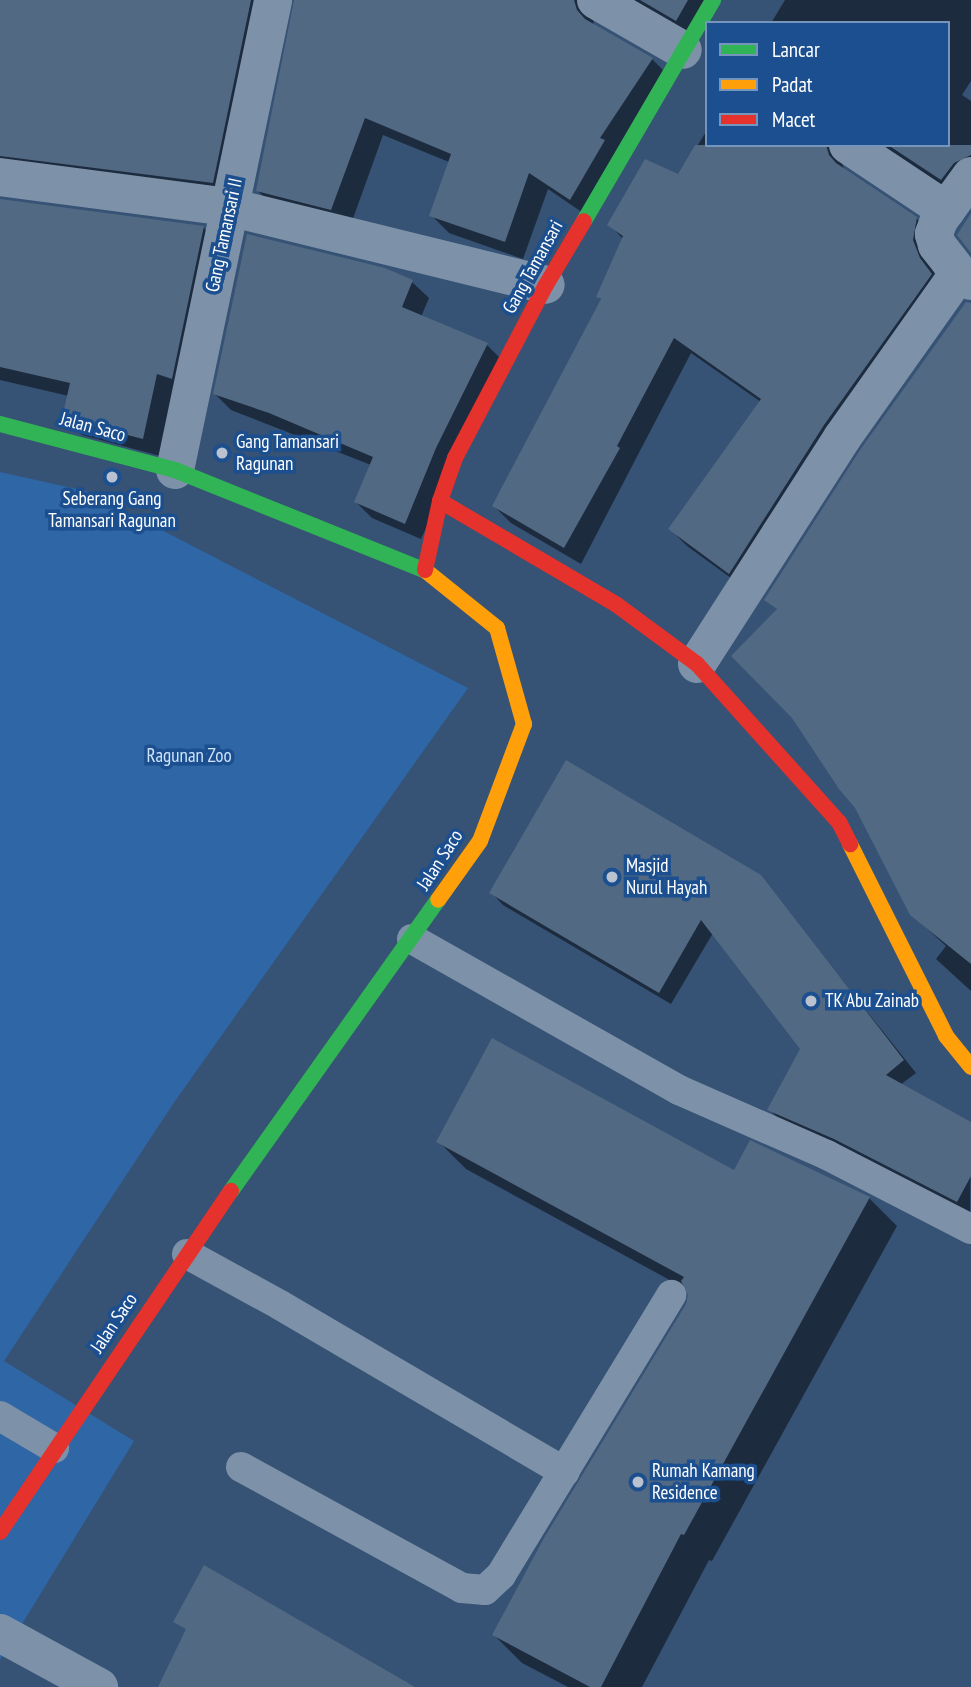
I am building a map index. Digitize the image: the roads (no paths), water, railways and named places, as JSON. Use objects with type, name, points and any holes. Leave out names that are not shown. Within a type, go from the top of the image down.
[{"type":"main road","name":"Gang Tamansari","points":[[425,570],[440,501],[456,458],[546,285],[694,45],[713,0]]},
{"type":"main road","name":"Jalan Saco","points":[[0,424],[175,470],[425,570],[497,628],[524,724],[480,841],[187,1254],[0,1532]]},
{"type":"main road","points":[[440,501],[617,605],[697,664],[839,822],[946,1035],[971,1067]]},
{"type":"street","name":"Gang Tamansari II","points":[[175,470],[273,0]]},
{"type":"street","points":[[596,0],[694,45]]},
{"type":"street","points":[[850,147],[953,252]]},
{"type":"street","points":[[0,177],[229,207],[546,285]]},
{"type":"street","points":[[697,664],[842,438],[953,252],[971,177]]},
{"type":"street","points":[[0,1633],[99,1687]]},
{"type":"lane","points":[[412,939],[679,1090],[827,1155],[971,1229]]},
{"type":"lane","points":[[187,1254],[565,1472]]},
{"type":"lane","points":[[241,1467],[462,1588],[485,1590],[501,1575],[671,1295]]},
{"type":"lane","points":[[0,1416],[54,1448]]},
{"type":"place","name":"Gang Tamansari Ragunan","points":[[222,453]]},
{"type":"place","name":"Seberang Gang Tamansari Ragunan","points":[[112,477]]},
{"type":"place","name":"Masjid Nurul Hayah","points":[[612,877]]},
{"type":"place","name":"TK Abu Zainab","points":[[811,1001]]},
{"type":"place","name":"Rumah Kamang Residence","points":[[638,1482]]},
{"type":"park label","name":"Ragunan Zoo","points":[[189,756]]}]
